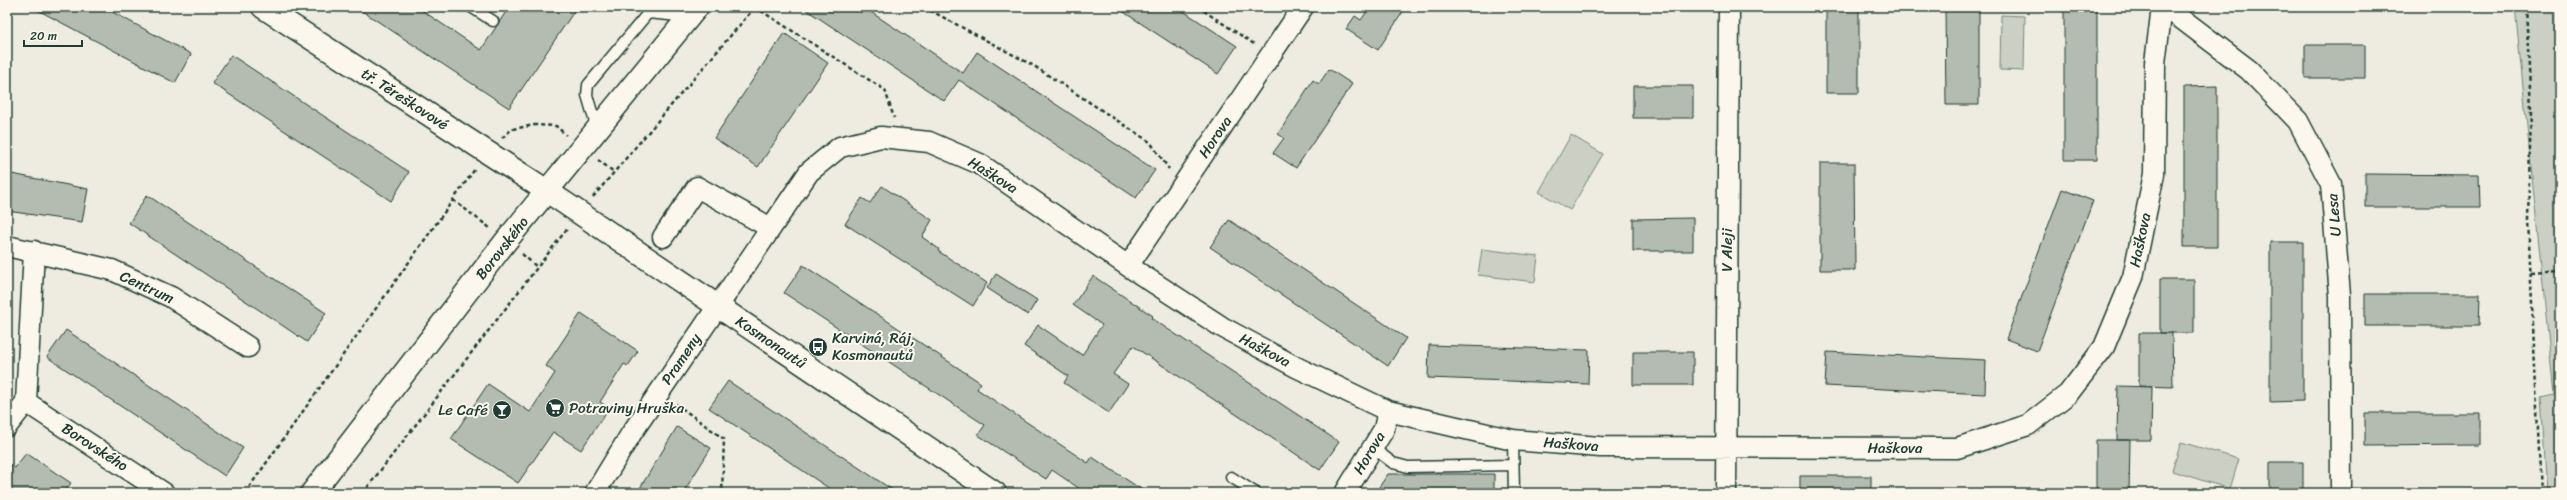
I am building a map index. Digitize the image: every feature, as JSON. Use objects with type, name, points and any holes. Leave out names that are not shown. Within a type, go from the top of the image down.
[{"type":"street","name":"tř. Těreškovové","points":[[263,7],[547,191]]},
{"type":"street","name":"Horova","points":[[1128,266],[1303,7]]},
{"type":"street","name":"V Aleji","points":[[1726,493],[1729,7]]},
{"type":"street","name":"Haškova","points":[[717,306],[769,227],[809,172],[840,147],[881,137],[929,142],[980,164],[1128,266],[1222,327],[1296,367],[1388,411],[1513,440],[1600,447],[1726,449],[1957,448],[2028,425],[2068,394],[2104,347],[2132,277],[2154,174],[2155,63],[2162,7]]},
{"type":"street","name":"U Lesa","points":[[2166,7],[2249,70],[2298,121],[2331,184],[2340,296],[2341,493]]},
{"type":"street","name":"Borovského","points":[[312,493],[547,191],[693,12]]},
{"type":"street","points":[[663,237],[697,187],[769,227]]},
{"type":"street","name":"Kosmonautů","points":[[547,191],[995,493]]},
{"type":"street","name":"Centrum","points":[[7,246],[34,251],[118,273],[171,297],[248,347]]},
{"type":"street","points":[[7,426],[26,402],[34,251]]},
{"type":"street","name":"Prameny","points":[[595,493],[659,392],[717,306]]},
{"type":"street","name":"Borovského","points":[[26,402],[164,493]]},
{"type":"street","name":"Horova","points":[[1345,493],[1384,430],[1388,411]]},
{"type":"lane","points":[[471,7],[493,21]]},
{"type":"lane","points":[[597,130],[587,95],[588,85],[648,13],[693,12]]},
{"type":"lane","points":[[1513,440],[1514,493]]},
{"type":"lane","points":[[1373,448],[1393,463],[1408,467],[1513,465]]},
{"type":"lane","points":[[1231,477],[1256,493]]},
{"type":"path","points":[[363,493],[579,214],[755,7],[885,90],[900,139]]},
{"type":"path","points":[[924,7],[1034,66],[1150,142],[1167,168],[1184,183]]},
{"type":"path","points":[[1198,7],[1270,55]]},
{"type":"path","points":[[2526,7],[2531,109],[2528,220],[2541,493]]},
{"type":"path","points":[[245,493],[487,152],[512,129],[535,125],[556,126]]},
{"type":"path","points":[[2531,273],[2560,271]]},
{"type":"path","points":[[659,392],[724,439],[722,493]]},
{"type":"shaded area","points":[[2515,7],[2560,7],[2560,493],[2547,493],[2541,398],[2554,395]]},
{"type":"shaded area","points":[[2001,15],[2025,16],[2024,71],[2000,70]]},
{"type":"shaded area","points":[[1571,135],[1603,154],[1570,210],[1539,192]]},
{"type":"shaded area","points":[[1482,249],[1538,256],[1535,282],[1478,275]]},
{"type":"shaded area","points":[[2181,442],[2239,459],[2230,489],[2172,471]]},
{"type":"building","points":[[32,7],[103,7],[191,54],[175,83]]},
{"type":"building","points":[[356,7],[417,7],[481,50],[509,7],[577,7],[509,108]]},
{"type":"building","points":[[802,7],[863,7],[963,73],[977,52],[1155,170],[1136,198],[959,80],[944,101]]},
{"type":"building","points":[[1116,7],[1177,7],[1237,46],[1218,74]]},
{"type":"building","points":[[1370,7],[1406,7],[1378,50],[1346,29],[1355,16],[1361,20]]},
{"type":"building","points":[[1826,7],[1859,7],[1859,93],[1826,93]]},
{"type":"building","points":[[1945,7],[1979,7],[1979,105],[1946,105]]},
{"type":"building","points":[[2064,7],[2097,7],[2097,160],[2064,160]]},
{"type":"building","points":[[784,33],[828,63],[758,167],[714,138]]},
{"type":"building","points":[[2305,45],[2365,45],[2365,78],[2305,78]]},
{"type":"building","points":[[231,55],[409,172],[391,201],[212,83]]},
{"type":"building","points":[[1329,69],[1352,84],[1296,168],[1273,153],[1284,138],[1278,134],[1313,80],[1319,84]]},
{"type":"building","points":[[1633,86],[1693,86],[1693,118],[1633,118]]},
{"type":"building","points":[[2217,86],[2217,247],[2184,247],[2184,87]]},
{"type":"building","points":[[1820,163],[1854,163],[1855,270],[1820,270]]},
{"type":"building","points":[[7,173],[88,189],[82,222],[7,211]]},
{"type":"building","points":[[2365,174],[2479,175],[2480,207],[2365,207]]},
{"type":"building","points":[[882,186],[932,220],[922,237],[939,249],[938,251],[987,283],[973,306],[845,224],[862,198],[870,203]]},
{"type":"building","points":[[2062,189],[2093,201],[2037,351],[2006,339]]},
{"type":"building","points":[[147,195],[326,313],[307,342],[129,223]]},
{"type":"building","points":[[1693,218],[1693,251],[1633,251],[1633,219]]},
{"type":"building","points":[[1229,220],[1406,338],[1388,366],[1210,247]]},
{"type":"building","points":[[2270,242],[2303,242],[2303,401],[2270,402]]},
{"type":"building","points":[[803,265],[981,383],[977,389],[1088,463],[1092,457],[1147,493],[1086,493],[1052,470],[1046,479],[978,435],[985,425],[784,293]]},
{"type":"building","points":[[996,274],[1037,300],[1028,315],[987,288]]},
{"type":"building","points":[[1093,276],[1153,316],[1151,318],[1339,442],[1320,470],[1133,346],[1113,374],[1128,384],[1109,413],[1064,383],[1068,376],[1024,346],[1038,325],[1082,355],[1102,325],[1073,305]]},
{"type":"building","points":[[2160,279],[2194,279],[2194,333],[2160,333]]},
{"type":"building","points":[[2365,294],[2480,294],[2479,326],[2365,326]]},
{"type":"building","points":[[581,313],[638,351],[628,366],[624,364],[600,402],[609,408],[581,450],[553,432],[518,483],[451,439],[488,384],[530,412],[555,373],[546,366]]},
{"type":"building","points":[[66,330],[243,448],[225,476],[47,357]]},
{"type":"building","points":[[2139,333],[2172,333],[2173,387],[2139,386]]},
{"type":"building","points":[[1429,345],[1589,350],[1588,384],[1428,378]]},
{"type":"building","points":[[1633,352],[1693,352],[1693,385],[1633,385]]},
{"type":"building","points":[[1827,352],[1986,360],[1985,394],[1825,386]]},
{"type":"building","points":[[728,381],[897,493],[836,493],[709,408]]},
{"type":"building","points":[[2118,386],[2152,387],[2151,440],[2117,440]]},
{"type":"building","points":[[2365,413],[2480,413],[2480,445],[2365,446]]},
{"type":"building","points":[[677,427],[711,448],[683,493],[637,493]]},
{"type":"building","points":[[2096,440],[2130,440],[2129,493],[2096,493]]},
{"type":"building","points":[[26,453],[71,483],[64,493],[7,493],[7,462],[15,468]]},
{"type":"building","points":[[2270,462],[2303,462],[2303,493],[2270,493]]},
{"type":"building","points":[[1388,474],[1494,474],[1494,493],[1375,493]]},
{"type":"building","points":[[1800,476],[1871,476],[1871,493],[1800,493]]},
{"type":"place","name":"Karviná, Ráj, Kosmonautů","points":[[818,347]]},
{"type":"place","name":"Potraviny Hruška","points":[[555,408]]},
{"type":"place","name":"Le Café","points":[[502,410]]}]
